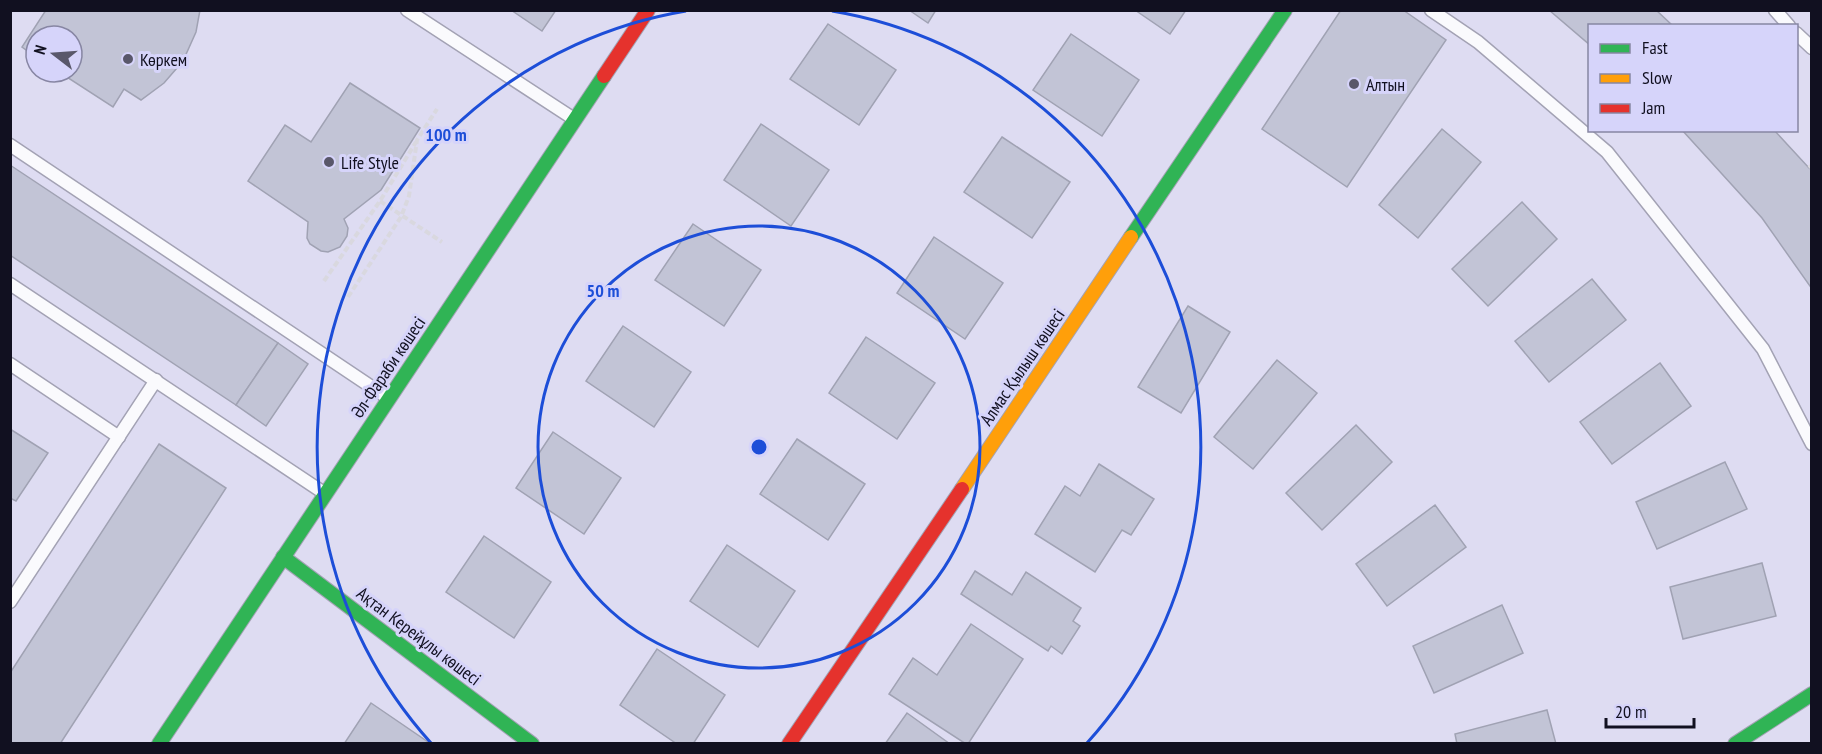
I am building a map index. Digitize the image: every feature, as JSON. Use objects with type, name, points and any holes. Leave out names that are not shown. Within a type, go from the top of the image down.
[{"type":"street","name":"Әл-Фараби көшесі","points":[[159,744],[648,10]]},
{"type":"street","name":"Алмас Қылыш көшесі","points":[[789,744],[1285,10]]},
{"type":"street","name":"Ақтан Керейұлы көшесі","points":[[283,557],[532,744]]},
{"type":"street","points":[[1735,744],[1812,694]]},
{"type":"lane","points":[[407,10],[575,119]]},
{"type":"lane","points":[[1431,10],[1478,42],[1607,152],[1763,349],[1812,444]]},
{"type":"lane","points":[[1774,10],[1787,24]]},
{"type":"lane","points":[[1798,34],[1812,48]]},
{"type":"lane","points":[[10,145],[389,398]]},
{"type":"lane","points":[[10,284],[325,494]]},
{"type":"lane","points":[[10,364],[119,436]]},
{"type":"lane","points":[[10,602],[156,381]]},
{"type":"path","points":[[324,281],[380,201],[437,108]]},
{"type":"path","points":[[348,297],[401,215],[410,196],[417,140]]},
{"type":"path","points":[[380,201],[442,242]]},
{"type":"building","name":"Көркем","points":[[46,10],[200,10],[196,32],[183,61],[164,83],[141,100],[124,89],[113,107],[78,84],[84,84],[84,24],[37,24]]},
{"type":"building","points":[[511,10],[556,10],[542,31]]},
{"type":"building","points":[[909,10],[936,10],[928,23]]},
{"type":"building","points":[[1135,10],[1186,10],[1170,34]]},
{"type":"building","name":"Алтын","points":[[1341,10],[1403,10],[1446,40],[1347,187],[1262,129]]},
{"type":"building","points":[[1549,10],[1656,10],[1671,24],[1588,24],[1588,43]]},
{"type":"building","points":[[828,24],[896,70],[859,125],[790,79]]},
{"type":"building","points":[[1071,34],[1139,80],[1102,136],[1033,90]]},
{"type":"building","name":"Life Style","points":[[350,83],[420,128],[381,190],[344,219],[348,228],[347,236],[340,247],[328,252],[321,251],[310,244],[307,238],[308,222],[248,181],[285,125],[311,142]]},
{"type":"building","points":[[761,124],[829,170],[791,226],[724,180]]},
{"type":"building","points":[[1442,129],[1481,162],[1418,238],[1379,205]]},
{"type":"building","points":[[1684,132],[1776,132],[1812,170],[1812,289],[1762,218]]},
{"type":"building","points":[[1002,137],[1070,182],[1032,238],[964,192]]},
{"type":"building","points":[[10,165],[278,343],[236,405],[10,255]]},
{"type":"building","points":[[1522,202],[1557,239],[1488,306],[1452,269]]},
{"type":"building","points":[[693,224],[761,270],[724,326],[655,280]]},
{"type":"building","points":[[934,237],[1003,283],[965,339],[897,293]]},
{"type":"building","points":[[1592,279],[1626,320],[1549,382],[1515,341]]},
{"type":"building","points":[[1188,306],[1230,332],[1181,413],[1138,387]]},
{"type":"building","points":[[623,326],[691,372],[654,427],[586,381]]},
{"type":"building","points":[[866,337],[935,383],[897,439],[829,393]]},
{"type":"building","points":[[278,343],[308,364],[266,426],[236,405]]},
{"type":"building","points":[[1277,360],[1317,393],[1253,469],[1214,437]]},
{"type":"building","points":[[1660,363],[1691,406],[1612,464],[1580,422]]},
{"type":"building","points":[[1356,425],[1392,462],[1322,530],[1286,493]]},
{"type":"building","points":[[10,429],[48,453],[16,501],[10,498]]},
{"type":"building","points":[[553,432],[621,478],[584,534],[516,488]]},
{"type":"building","points":[[797,439],[865,484],[828,540],[760,494]]},
{"type":"building","points":[[159,444],[226,488],[60,744],[10,744],[10,673]]},
{"type":"building","points":[[1725,462],[1747,509],[1657,549],[1636,502]]},
{"type":"building","points":[[1099,464],[1154,499],[1131,535],[1122,530],[1095,572],[1035,534],[1065,486],[1080,496]]},
{"type":"building","points":[[1435,505],[1466,547],[1387,606],[1356,564]]},
{"type":"building","points":[[484,536],[551,582],[514,638],[446,592]]},
{"type":"building","points":[[727,545],[795,591],[758,647],[690,601]]},
{"type":"building","points":[[1762,563],[1776,616],[1683,639],[1670,587]]},
{"type":"building","points":[[975,571],[1012,595],[1026,572],[1081,608],[1073,621],[1080,626],[1062,654],[1051,646],[1048,651],[961,594]]},
{"type":"building","points":[[1502,605],[1523,653],[1434,693],[1413,646]]},
{"type":"building","points":[[971,624],[1023,659],[966,744],[889,694],[913,658],[937,675]]},
{"type":"building","points":[[657,649],[725,695],[693,744],[677,744],[620,705]]},
{"type":"building","points":[[371,703],[431,744],[344,744]]},
{"type":"building","points":[[1547,710],[1556,744],[1457,744],[1455,734]]},
{"type":"building","points":[[907,713],[950,744],[885,744]]},
{"type":"traffic: fast","points":[[1131,237],[1285,10]]},
{"type":"traffic: fast","points":[[159,744],[604,76]]},
{"type":"traffic: fast","points":[[283,557],[532,744]]},
{"type":"traffic: fast","points":[[1735,744],[1812,694]]},
{"type":"traffic: slow","points":[[962,489],[1131,237]]},
{"type":"traffic: jam","points":[[604,76],[648,10]]},
{"type":"traffic: jam","points":[[789,744],[962,489]]},
{"type":"place","name":"Көркем","points":[[128,59]]},
{"type":"place","name":"Алтын","points":[[1354,84]]},
{"type":"place","name":"Life Style","points":[[329,162]]}]
